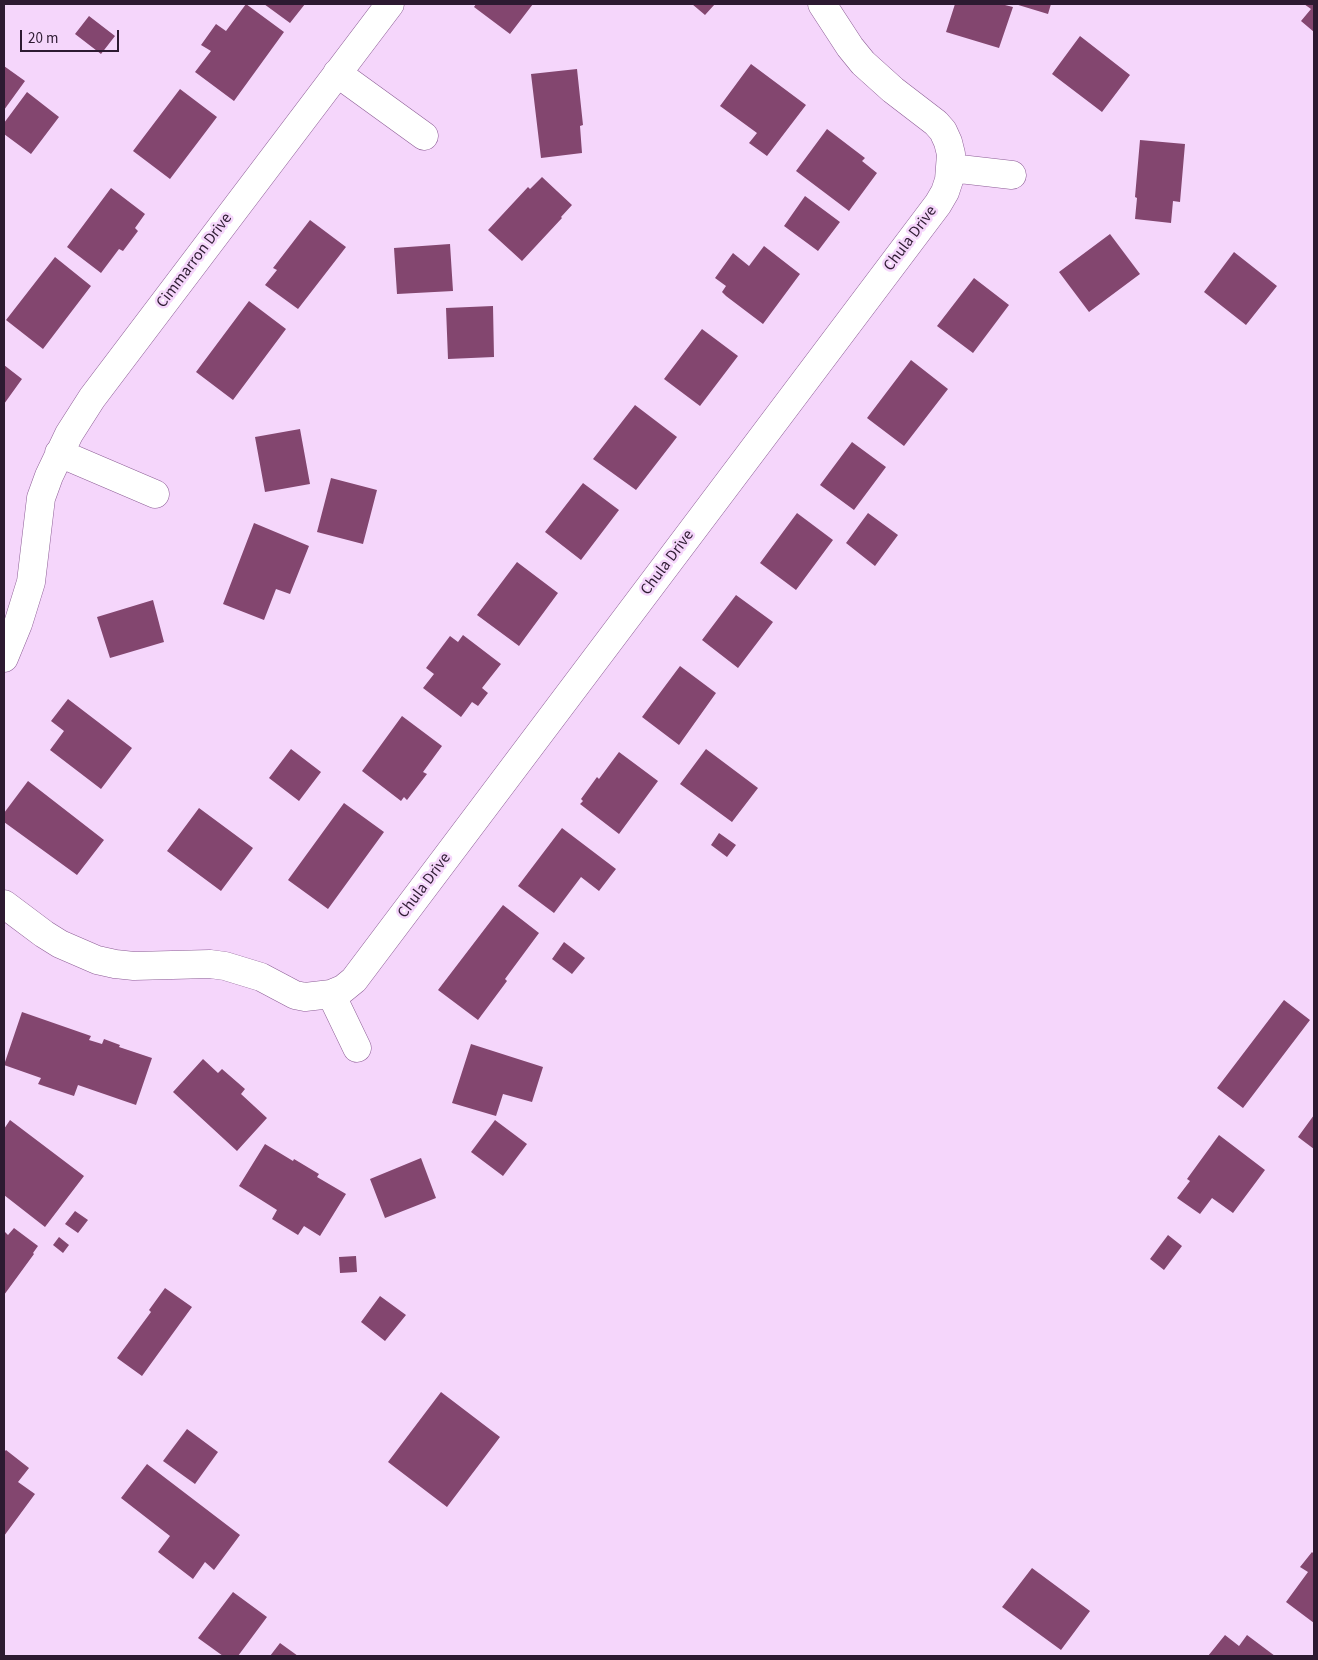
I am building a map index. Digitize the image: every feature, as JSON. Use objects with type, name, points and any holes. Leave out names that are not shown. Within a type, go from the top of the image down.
[{"type":"street","name":"Cimmarron Drive","points":[[4,658],[18,624],[31,582],[41,498],[59,453],[69,434],[92,398],[390,4]]},
{"type":"street","points":[[822,4],[844,40],[863,63],[893,90],[936,123],[943,131],[951,154],[951,168],[1012,175]]},
{"type":"street","points":[[337,73],[424,136]]},
{"type":"street","name":"Chula Drive","points":[[4,904],[44,934],[77,952],[97,960],[134,966],[210,964],[225,966],[261,977],[295,995],[305,997],[331,994],[343,989],[362,970],[938,204],[945,192],[951,168]]},
{"type":"street","points":[[59,453],[155,494]]},
{"type":"street","points":[[331,994],[357,1048]]},
{"type":"building","points":[[246,4],[284,32],[234,101],[195,72],[211,51],[201,45],[216,24],[226,31]]},
{"type":"building","points":[[264,4],[305,4],[290,23]]},
{"type":"building","points":[[476,4],[533,4],[510,34],[474,7]]},
{"type":"building","points":[[692,4],[715,4],[705,15]]},
{"type":"building","points":[[955,4],[1001,4],[1013,7],[999,48],[946,32]]},
{"type":"building","points":[[1015,4],[1051,4],[1048,14]]},
{"type":"building","points":[[1304,4],[1314,4],[1314,32],[1301,21],[1311,9]]},
{"type":"building","points":[[89,16],[115,36],[101,54],[75,34]]},
{"type":"building","points":[[1080,36],[1130,75],[1102,112],[1052,74]]},
{"type":"building","points":[[751,64],[806,105],[767,156],[749,143],[757,133],[720,106]]},
{"type":"building","points":[[4,66],[25,81],[4,110]]},
{"type":"building","points":[[577,69],[583,125],[580,126],[582,153],[541,158],[531,74]]},
{"type":"building","points":[[180,89],[217,117],[170,179],[133,151]]},
{"type":"building","points":[[27,92],[59,117],[31,154],[4,134],[4,123]]},
{"type":"building","points":[[827,129],[865,158],[862,161],[877,173],[849,211],[796,171]]},
{"type":"building","points":[[1140,140],[1185,144],[1180,202],[1173,201],[1171,223],[1135,219]]},
{"type":"building","points":[[542,177],[572,205],[522,261],[488,230],[528,187],[530,189]]},
{"type":"building","points":[[111,188],[145,214],[135,228],[138,231],[123,251],[119,249],[101,273],[67,247]]},
{"type":"building","points":[[805,196],[840,222],[818,251],[784,226]]},
{"type":"building","points":[[310,220],[346,247],[298,309],[265,285],[277,270],[273,268]]},
{"type":"building","points":[[1110,234],[1140,274],[1089,312],[1059,272]]},
{"type":"building","points":[[450,244],[453,291],[397,294],[394,248]]},
{"type":"building","points":[[764,246],[800,274],[763,324],[726,296],[722,292],[726,286],[715,278],[733,253],[749,266]]},
{"type":"building","points":[[1234,252],[1277,286],[1246,325],[1204,292]]},
{"type":"building","points":[[55,257],[91,286],[43,349],[6,320]]},
{"type":"building","points":[[974,278],[1009,305],[973,353],[937,326]]},
{"type":"building","points":[[249,301],[286,329],[233,400],[196,372]]},
{"type":"building","points":[[493,306],[494,357],[448,359],[446,308]]},
{"type":"building","points":[[702,329],[738,356],[700,406],[664,379]]},
{"type":"building","points":[[911,360],[948,389],[904,446],[867,418]]},
{"type":"building","points":[[4,365],[22,379],[4,404]]},
{"type":"building","points":[[635,405],[677,437],[636,490],[593,459]]},
{"type":"building","points":[[300,429],[310,484],[265,492],[255,437]]},
{"type":"building","points":[[852,442],[886,467],[854,510],[820,485]]},
{"type":"building","points":[[331,478],[377,490],[363,544],[317,532]]},
{"type":"building","points":[[583,483],[619,510],[581,560],[545,532]]},
{"type":"building","points":[[797,513],[833,540],[796,590],[760,563]]},
{"type":"building","points":[[868,513],[898,535],[875,566],[846,543]]},
{"type":"building","points":[[254,523],[309,546],[290,594],[276,589],[264,620],[223,604]]},
{"type":"building","points":[[517,562],[558,593],[519,646],[477,615]]},
{"type":"building","points":[[736,595],[773,622],[738,668],[702,640]]},
{"type":"building","points":[[153,600],[164,642],[110,658],[97,617]]},
{"type":"building","points":[[463,635],[501,664],[482,688],[488,693],[478,706],[472,702],[461,717],[423,688],[434,674],[426,668],[450,636],[458,642]]},
{"type":"building","points":[[680,666],[716,693],[679,745],[642,717]]},
{"type":"building","points":[[68,699],[132,748],[101,789],[50,750],[64,731],[51,721]]},
{"type":"building","points":[[402,716],[442,746],[423,772],[427,774],[407,800],[404,797],[401,801],[362,771]]},
{"type":"building","points":[[291,749],[321,772],[299,801],[269,778]]},
{"type":"building","points":[[706,749],[758,788],[732,822],[680,784]]},
{"type":"building","points":[[619,752],[658,781],[619,834],[580,804],[583,801],[581,799],[597,777],[599,779]]},
{"type":"building","points":[[28,781],[104,840],[77,875],[4,822],[4,813]]},
{"type":"building","points":[[344,803],[384,832],[328,909],[288,880]]},
{"type":"building","points":[[199,808],[253,848],[221,891],[167,851]]},
{"type":"building","points":[[562,828],[616,869],[599,891],[581,877],[554,913],[518,886]]},
{"type":"building","points":[[719,833],[736,845],[727,857],[711,845]]},
{"type":"building","points":[[503,905],[539,933],[478,1020],[438,990]]},
{"type":"building","points":[[564,942],[585,958],[572,974],[552,959]]},
{"type":"building","points":[[1284,1000],[1310,1020],[1243,1108],[1217,1088]]},
{"type":"building","points":[[22,1012],[91,1036],[89,1040],[102,1044],[104,1039],[120,1045],[119,1047],[152,1058],[136,1105],[78,1085],[74,1096],[38,1084],[41,1078],[4,1065]]},
{"type":"building","points":[[471,1044],[543,1067],[532,1102],[503,1094],[496,1116],[452,1103]]},
{"type":"building","points":[[203,1059],[218,1073],[222,1069],[245,1089],[241,1094],[267,1118],[237,1151],[173,1092]]},
{"type":"building","points":[[1314,1115],[1314,1149],[1298,1137]]},
{"type":"building","points":[[10,1120],[84,1176],[45,1227],[4,1195],[4,1129]]},
{"type":"building","points":[[495,1120],[527,1144],[503,1176],[471,1152]]},
{"type":"building","points":[[1219,1135],[1265,1170],[1233,1213],[1212,1198],[1200,1214],[1177,1198],[1190,1181],[1187,1179]]},
{"type":"building","points":[[265,1144],[319,1174],[317,1177],[346,1194],[320,1236],[304,1226],[298,1235],[272,1219],[277,1210],[239,1186]]},
{"type":"building","points":[[421,1158],[436,1198],[385,1218],[370,1179]]},
{"type":"building","points":[[75,1211],[88,1220],[78,1233],[65,1224]]},
{"type":"building","points":[[14,1228],[38,1246],[4,1295],[4,1231],[8,1235]]},
{"type":"building","points":[[1168,1235],[1182,1246],[1164,1270],[1150,1259]]},
{"type":"building","points":[[59,1237],[69,1245],[63,1253],[53,1245]]},
{"type":"building","points":[[356,1256],[357,1272],[340,1273],[339,1257]]},
{"type":"building","points":[[165,1288],[192,1307],[142,1376],[117,1358],[151,1312],[149,1310]]},
{"type":"building","points":[[380,1296],[406,1315],[385,1341],[361,1322]]},
{"type":"building","points":[[441,1392],[500,1437],[447,1507],[388,1462]]},
{"type":"building","points":[[187,1429],[218,1452],[195,1484],[163,1461]]},
{"type":"building","points":[[6,1450],[29,1468],[18,1482],[35,1494],[4,1536],[4,1452]]},
{"type":"building","points":[[147,1464],[240,1535],[214,1570],[205,1562],[193,1579],[158,1552],[170,1536],[121,1498]]},
{"type":"building","points":[[1312,1552],[1314,1554],[1314,1623],[1286,1602],[1308,1572],[1300,1567]]},
{"type":"building","points":[[1032,1568],[1090,1611],[1061,1650],[1002,1607]]},
{"type":"building","points":[[233,1592],[267,1617],[238,1656],[223,1656],[198,1638]]},
{"type":"building","points":[[1225,1635],[1239,1646],[1247,1635],[1275,1656],[1208,1656]]},
{"type":"building","points":[[280,1643],[298,1656],[270,1656]]}]
